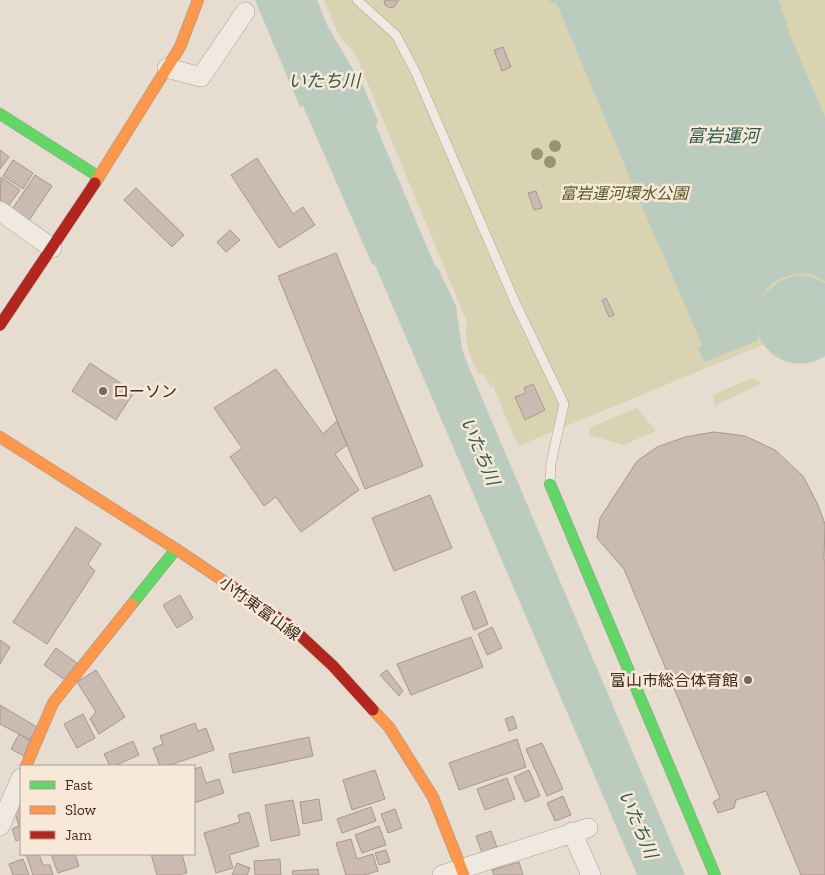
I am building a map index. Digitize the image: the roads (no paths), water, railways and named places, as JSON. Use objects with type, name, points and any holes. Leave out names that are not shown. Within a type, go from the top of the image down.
[{"type":"street","points":[[0,325],[99,177],[180,47],[198,0]]},
{"type":"street","points":[[166,68],[200,77],[245,12]]},
{"type":"street","points":[[0,114],[99,177]]},
{"type":"street","points":[[0,211],[52,248]]},
{"type":"street","name":"小竹東富山線","points":[[0,437],[176,549],[290,626],[333,666],[389,727],[433,798],[462,872]]},
{"type":"street","points":[[550,484],[714,875]]},
{"type":"street","points":[[26,765],[54,703],[176,549]]},
{"type":"street","points":[[0,826],[7,793],[20,779]]},
{"type":"street","points":[[442,875],[462,872],[580,830],[591,875]]},
{"type":"lane","points":[[357,0],[396,34],[420,82],[515,302],[564,404],[551,463],[550,484]]},
{"type":"water","name":"いたち川","points":[[255,0],[317,0],[328,27],[364,88],[378,121],[376,126],[435,266],[438,268],[456,306],[462,349],[467,363],[685,875],[637,875],[375,265],[372,264],[303,106],[300,107]]},
{"type":"water","name":"富岩運河","points":[[548,0],[779,0],[790,35],[825,117],[825,281],[810,274],[795,274],[775,282],[764,292],[761,298],[775,285],[790,277],[806,276],[825,283],[825,356],[808,363],[799,364],[782,360],[774,355],[760,339],[756,316],[758,340],[704,362],[698,348],[702,345],[556,2],[550,3]]},
{"type":"place","name":"ローソン","points":[[103,391]]},
{"type":"place","name":"富山市総合体育館","points":[[748,680]]},
{"type":"park label","name":"富岩運河環水公園","points":[[624,193]]}]
